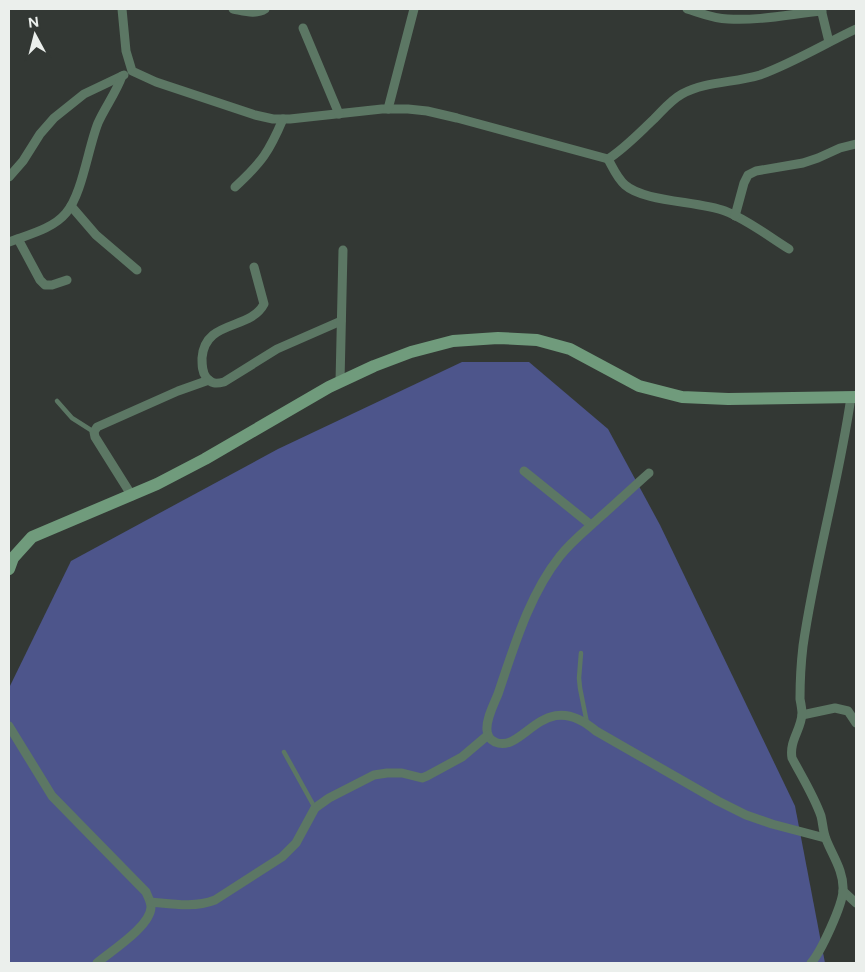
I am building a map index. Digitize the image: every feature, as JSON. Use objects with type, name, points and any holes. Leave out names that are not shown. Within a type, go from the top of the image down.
[{"type":"main road","points":[[9,569],[13,558],[32,537],[157,484],[205,459],[340,382],[374,366],[411,352],[453,342],[498,338],[537,340],[570,348],[639,386],[682,397],[728,399],[854,397]]},
{"type":"street","points":[[122,9],[126,51],[132,71],[156,82],[256,115],[283,119],[388,109],[427,111],[608,159],[616,175],[625,186],[640,194],[726,211],[789,249]]},
{"type":"street","points":[[233,9],[253,12],[260,12],[265,9]]},
{"type":"street","points":[[388,109],[414,9]]},
{"type":"street","points":[[687,9],[728,19],[757,18],[821,10],[829,42]]},
{"type":"street","points":[[303,28],[338,114]]},
{"type":"street","points":[[608,159],[621,150],[680,95],[712,84],[740,81],[760,75],[787,64],[856,29]]},
{"type":"street","points":[[9,177],[28,155],[40,134],[54,118],[84,94],[132,71]]},
{"type":"street","points":[[67,280],[52,285],[45,285],[13,241],[57,221],[66,214],[74,200],[99,122],[122,76]]},
{"type":"street","points":[[235,187],[265,157],[283,119]]},
{"type":"street","points":[[735,216],[748,175],[810,160],[856,144]]},
{"type":"street","points":[[71,206],[96,235],[138,270]]},
{"type":"street","points":[[340,382],[343,250]]},
{"type":"street","points":[[254,267],[264,304],[261,310],[252,317],[216,332],[209,339],[203,355],[202,365],[204,374],[209,380],[216,384],[224,382],[277,348],[341,321]]},
{"type":"street","points":[[132,496],[95,437],[94,432],[98,427],[168,395],[209,380]]},
{"type":"street","points":[[812,963],[828,932],[844,891],[838,866],[825,838],[821,817],[814,799],[792,758],[790,750],[802,715],[800,698],[803,648],[812,591],[854,397]]},
{"type":"street","points":[[524,471],[591,525]]},
{"type":"street","points":[[649,473],[561,555],[545,577],[530,606],[487,724],[488,735],[497,743],[507,743],[538,722],[554,715],[566,714],[587,724],[634,753],[746,815],[825,838]]},
{"type":"street","points":[[802,715],[835,708],[848,712],[856,723]]},
{"type":"street","points":[[9,726],[52,796],[146,892],[151,902],[152,908],[143,925],[98,963]]},
{"type":"street","points":[[151,902],[194,906],[216,900],[282,857],[296,843],[316,808],[337,793],[374,775],[402,773],[422,778],[462,757],[488,735]]},
{"type":"street","points":[[844,891],[856,903]]},
{"type":"lane","points":[[57,401],[72,418],[94,432]]},
{"type":"lane","points":[[581,653],[579,678],[587,724]]},
{"type":"lane","points":[[284,752],[316,808]]},
{"type":"shaded area","points":[[462,362],[529,362],[608,429],[660,525],[795,806],[825,963],[9,963],[9,688],[71,561],[278,449]]}]
